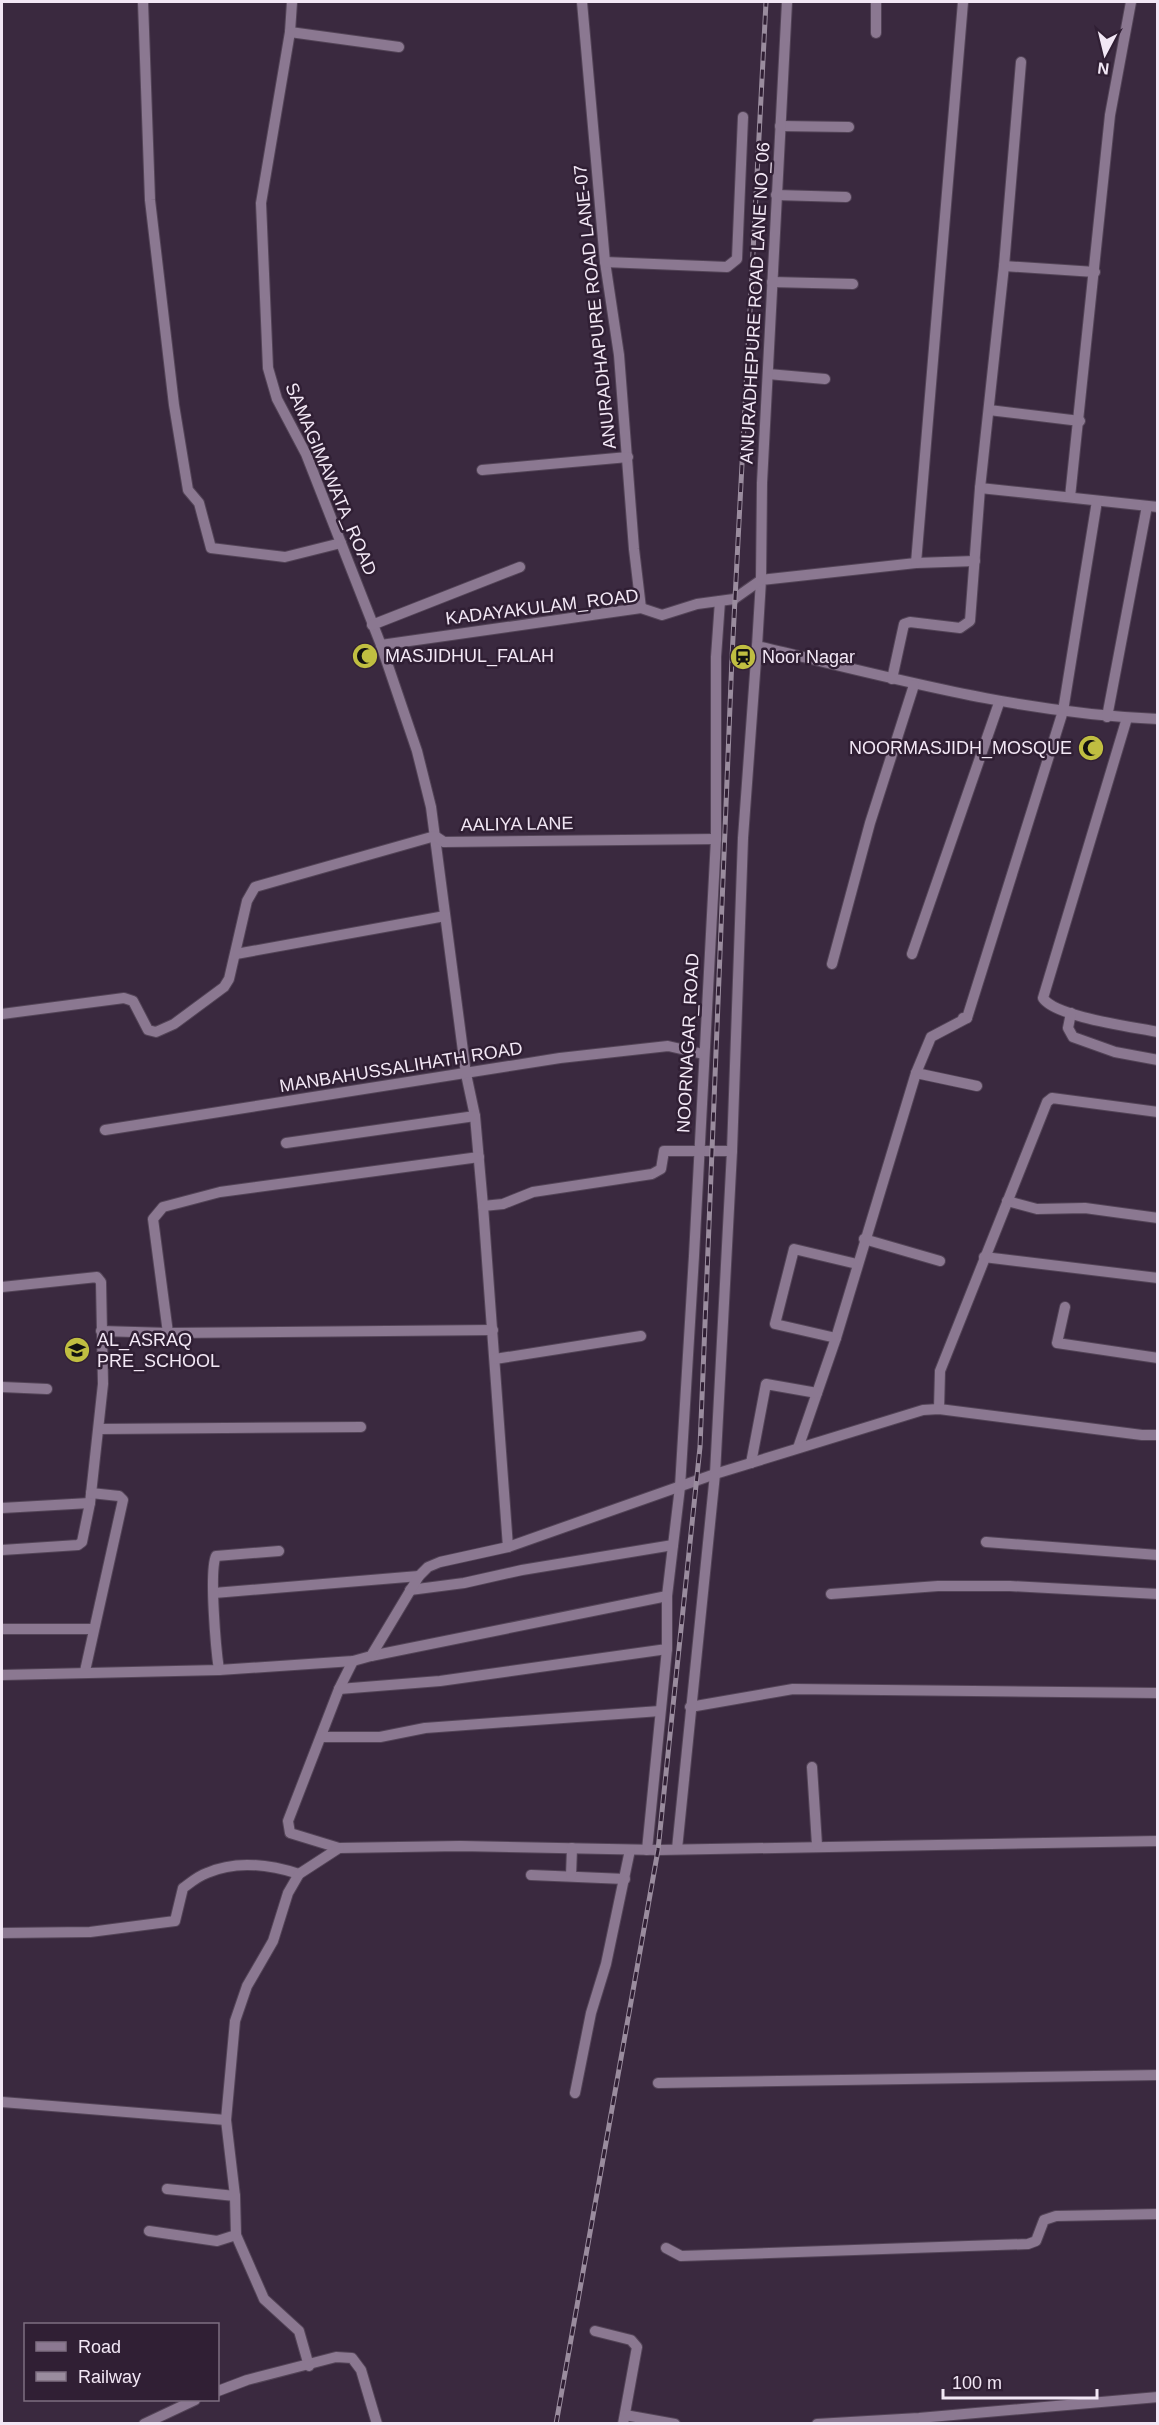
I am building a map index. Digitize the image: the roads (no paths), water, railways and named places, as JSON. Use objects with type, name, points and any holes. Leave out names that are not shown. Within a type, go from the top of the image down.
[{"type":"street","points":[[143,2],[150,200],[174,405],[188,490],[199,503],[211,549],[285,557],[341,543]]},
{"type":"street","name":"SAMAGIMAWATA_ROAD","points":[[292,2],[290,32],[261,203],[268,368],[277,399],[306,454],[381,645],[417,751],[431,807],[466,1074],[475,1116],[508,1547]]},
{"type":"street","name":"ANURADHAPURE ROAD LANE-07","points":[[582,2],[605,262],[619,355],[641,609]]},
{"type":"street","name":"ANURADHEPURE ROAD LANE NO_06","points":[[677,1849],[715,1474],[732,1151],[743,838],[758,646],[762,483],[787,2]]},
{"type":"street","points":[[876,2],[876,33]]},
{"type":"street","points":[[916,562],[963,2]]},
{"type":"street","points":[[1070,497],[1080,421],[1110,115],[1131,2]]},
{"type":"street","points":[[290,32],[399,47]]},
{"type":"street","points":[[892,679],[904,624],[910,622],[953,628],[968,624],[1004,266],[1021,62]]},
{"type":"street","points":[[605,262],[727,267],[737,259],[743,117]]},
{"type":"street","points":[[780,126],[849,127]]},
{"type":"street","points":[[776,195],[846,197]]},
{"type":"street","points":[[1004,266],[1095,272]]},
{"type":"street","points":[[772,282],[853,284]]},
{"type":"street","points":[[768,374],[825,379]]},
{"type":"street","points":[[989,410],[1080,421]]},
{"type":"street","points":[[482,470],[628,457]]},
{"type":"street","points":[[980,488],[1152,507],[1107,717]]},
{"type":"street","points":[[798,1448],[836,1338],[916,1072],[931,1037],[964,1018],[1063,711],[1097,501]]},
{"type":"street","points":[[761,580],[916,562],[975,561]]},
{"type":"street","points":[[372,625],[520,567]]},
{"type":"street","name":"KADAYAKULAM_ROAD","points":[[381,645],[641,609],[662,615],[697,604],[740,595],[761,580]]},
{"type":"street","name":"NOORNAGAR_ROAD","points":[[647,1850],[667,1649],[667,1596],[681,1487],[716,839],[716,657],[720,601]]},
{"type":"street","points":[[758,646],[914,685],[999,703],[1107,717],[1158,719]]},
{"type":"street","points":[[831,964],[870,823],[914,685]]},
{"type":"street","points":[[912,954],[999,703]]},
{"type":"street","points":[[1127,718],[1043,998],[1047,1004],[1071,1013],[1158,1032]]},
{"type":"street","name":"AALIYA LANE","points":[[236,954],[247,901],[255,887],[435,836],[444,842],[716,839]]},
{"type":"street","points":[[2,1014],[124,998],[133,1001],[148,1030],[156,1032],[174,1024],[224,987],[229,979],[236,954],[445,916]]},
{"type":"street","points":[[1071,1013],[1068,1028],[1073,1037],[1115,1052],[1158,1060]]},
{"type":"street","name":"MANBAHUSSALIHATH ROAD","points":[[105,1130],[560,1058],[668,1046],[703,1054]]},
{"type":"street","points":[[916,1072],[977,1086]]},
{"type":"street","points":[[939,1409],[940,1371],[1047,1102],[1052,1098],[1158,1112]]},
{"type":"street","points":[[286,1143],[475,1116]]},
{"type":"street","points":[[483,1206],[503,1204],[533,1192],[652,1174],[661,1169],[664,1151],[732,1151]]},
{"type":"street","points":[[168,1333],[153,1219],[163,1207],[220,1192],[479,1156]]},
{"type":"street","points":[[1007,1201],[1038,1209],[1085,1208],[1158,1218]]},
{"type":"street","points":[[864,1239],[940,1262]]},
{"type":"street","points":[[836,1338],[775,1324],[794,1249],[857,1263]]},
{"type":"street","points":[[984,1257],[1158,1278]]},
{"type":"street","points":[[2,1287],[97,1277],[101,1282],[103,1384],[91,1498],[82,1542],[78,1545],[2,1550]]},
{"type":"street","points":[[1065,1306],[1057,1343],[1158,1358]]},
{"type":"street","points":[[101,1331],[168,1333],[493,1330]]},
{"type":"street","points":[[495,1359],[641,1336]]},
{"type":"street","points":[[751,1463],[766,1383],[817,1393]]},
{"type":"street","points":[[2,1387],[46,1389]]},
{"type":"street","points":[[371,1656],[410,1590],[428,1567],[440,1562],[508,1547],[715,1474],[923,1410],[939,1409],[1158,1435]]},
{"type":"street","points":[[100,1429],[361,1427]]},
{"type":"street","points":[[2,1508],[118,1496],[123,1500],[85,1671]]},
{"type":"street","points":[[986,1542],[1158,1555]]},
{"type":"street","points":[[410,1590],[464,1584],[522,1570],[673,1545]]},
{"type":"street","points":[[219,1670],[214,1593],[216,1556],[279,1551]]},
{"type":"street","points":[[214,1593],[419,1576]]},
{"type":"street","points":[[831,1594],[938,1586],[1010,1586],[1158,1594]]},
{"type":"street","points":[[2,1675],[85,1671],[219,1670],[353,1661],[667,1596]]},
{"type":"street","points":[[2,1629],[93,1629]]},
{"type":"street","points":[[339,1689],[440,1680],[667,1649]]},
{"type":"street","points":[[353,1661],[339,1689],[288,1821],[290,1833],[339,1848],[647,1850],[817,1845],[1158,1841]]},
{"type":"street","points":[[690,1707],[793,1689],[1158,1693]]},
{"type":"street","points":[[321,1737],[380,1737],[425,1728],[536,1722],[660,1711]]},
{"type":"street","points":[[812,1767],[817,1845]]},
{"type":"street","points":[[309,2366],[298,2331],[264,2299],[236,2235],[235,2196],[226,2120],[235,2021],[248,1986],[273,1941],[288,1893],[299,1874],[339,1848]]},
{"type":"street","points":[[571,1876],[572,1848]]},
{"type":"street","points":[[575,2093],[591,2013],[606,1964],[630,1850]]},
{"type":"street","points":[[2,1933],[90,1932],[175,1921],[183,1888],[207,1872],[248,1865],[278,1867],[299,1874]]},
{"type":"street","points":[[531,1875],[625,1879]]},
{"type":"street","points":[[658,2083],[1158,2075]]},
{"type":"street","points":[[2,2102],[226,2120]]},
{"type":"street","points":[[167,2189],[235,2196]]},
{"type":"street","points":[[666,2248],[681,2256],[1028,2244],[1036,2241],[1044,2220],[1056,2216],[1158,2214]]},
{"type":"street","points":[[149,2231],[217,2241],[236,2235]]},
{"type":"street","points":[[595,2331],[631,2340],[637,2348],[624,2419],[675,2424]]},
{"type":"street","points":[[219,2391],[247,2380],[309,2366],[336,2357],[352,2358],[361,2370],[377,2424]]},
{"type":"street","points":[[817,2424],[919,2418],[1158,2397]]},
{"type":"street","points":[[144,2424],[193,2401]]},
{"type":"railway","points":[[556,2424],[658,1850],[700,1447],[732,657],[766,2]]},
{"type":"place","name":"MASJIDHUL_FALAH","points":[[365,656]]},
{"type":"place","name":"Noor Nagar","points":[[743,657]]},
{"type":"place","name":"NOORMASJIDH_MOSQUE","points":[[1091,748]]},
{"type":"place","name":"AL_ASRAQ PRE_SCHOOL","points":[[77,1350]]}]
